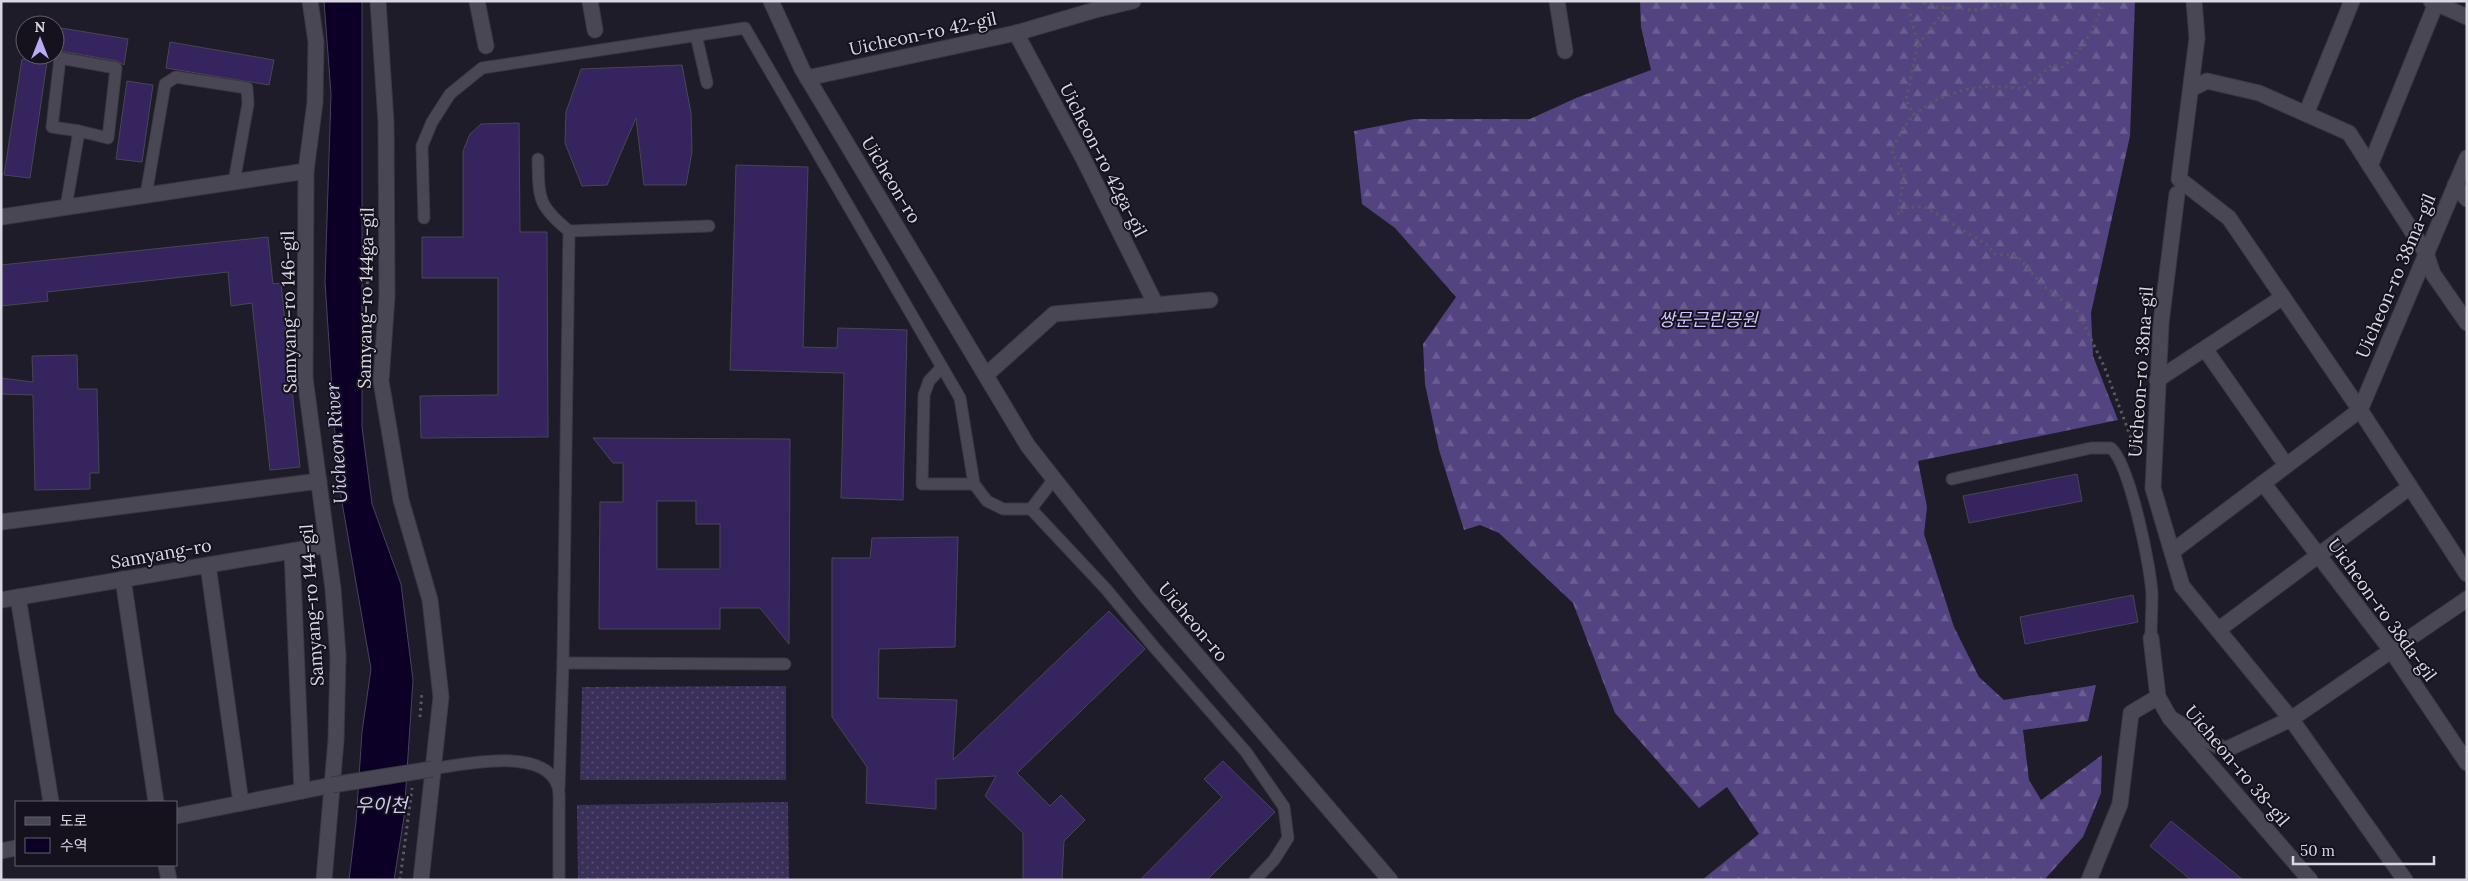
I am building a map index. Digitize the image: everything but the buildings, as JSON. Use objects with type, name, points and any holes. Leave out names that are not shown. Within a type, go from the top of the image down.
[{"type":"street","name":"Samyang-ro 146-gil","points":[[310,1],[316,42],[315,102],[306,172],[305,378],[319,481]]},
{"type":"street","name":"Samyang-ro 144ga-gil","points":[[378,1],[386,122],[387,296],[381,381],[401,500],[430,600],[441,697],[420,880]]},
{"type":"street","points":[[477,1],[486,46]]},
{"type":"street","points":[[590,1],[595,30]]},
{"type":"street","name":"Uicheon-ro","points":[[771,1],[807,78],[1028,446],[1147,597],[1390,880]]},
{"type":"street","name":"Uicheon-ro 42-gil","points":[[807,78],[1016,33],[1133,1]]},
{"type":"street","points":[[1557,1],[1565,52]]},
{"type":"street","points":[[2194,1],[2197,38],[2179,179],[2229,218],[2360,410],[2467,574]]},
{"type":"street","points":[[2306,114],[2352,1]]},
{"type":"street","points":[[2370,166],[2435,2],[2467,17]]},
{"type":"street","name":"Uicheon-ro 42ga-gil","points":[[1016,33],[1084,160],[1156,305]]},
{"type":"street","points":[[2191,88],[2207,81],[2259,93],[2349,134],[2426,253],[2433,274],[2467,323]]},
{"type":"street","name":"Uicheon-ro 38ma-gil","points":[[2360,410],[2467,158]]},
{"type":"street","points":[[1,216],[306,172]]},
{"type":"street","points":[[2455,185],[2467,199]]},
{"type":"street","name":"Uicheon-ro 38na-gil","points":[[2177,194],[2161,324],[2153,488],[2182,586],[2290,719],[2405,880]]},
{"type":"street","points":[[2157,380],[2283,297]]},
{"type":"street","points":[[986,375],[1054,314],[1210,300]]},
{"type":"street","points":[[2205,349],[2286,465]]},
{"type":"street","points":[[2173,551],[2360,410]]},
{"type":"street","points":[[1,522],[319,481]]},
{"type":"street","name":"Samyang-ro 144-gil","points":[[319,481],[338,656],[336,740],[324,880]]},
{"type":"street","name":"Uicheon-ro 38da-gil","points":[[2263,483],[2391,650],[2467,763]]},
{"type":"street","points":[[2218,630],[2410,487]]},
{"type":"street","name":"Samyang-ro","points":[[1,600],[327,544]]},
{"type":"street","name":"Samyang-ro 144-gil","points":[[292,550],[302,791]]},
{"type":"street","points":[[208,565],[241,803]]},
{"type":"street","points":[[124,579],[156,801]]},
{"type":"street","points":[[18,597],[51,801]]},
{"type":"street","points":[[2170,718],[2225,750],[2290,719],[2467,599]]},
{"type":"street","points":[[2089,880],[2120,804],[2131,713],[2158,696],[2151,638]]},
{"type":"street","name":"Uicheon-ro 38-gil","points":[[2158,696],[2170,718],[2310,880]]},
{"type":"street","points":[[178,816],[332,785],[432,769]]},
{"type":"street","points":[[1,851],[15,848]]},
{"type":"street","points":[[166,866],[169,880]]},
{"type":"lane","points":[[424,218],[422,146],[432,122],[450,94],[482,68],[745,28],[960,398],[974,484],[987,501],[1003,509],[1031,509],[1106,589],[1246,752],[1284,807],[1288,838],[1274,860],[1255,880]]},
{"type":"lane","points":[[696,36],[707,83]]},
{"type":"lane","points":[[60,58],[116,68],[108,138],[79,131],[52,127],[60,58]]},
{"type":"lane","points":[[146,195],[165,84],[176,77],[246,88],[248,104],[234,182]]},
{"type":"lane","points":[[66,207],[79,131]]},
{"type":"lane","points":[[538,159],[539,197],[550,216],[569,230],[709,226]]},
{"type":"lane","points":[[559,880],[569,230]]},
{"type":"lane","points":[[942,367],[930,381],[924,395],[922,484],[974,484]]},
{"type":"lane","points":[[1952,479],[2091,448],[2111,448],[2120,460],[2144,545],[2152,594],[2151,638]]},
{"type":"lane","points":[[1031,509],[1054,479]]},
{"type":"lane","points":[[563,663],[785,664]]},
{"type":"lane","points":[[432,769],[468,764],[527,761],[543,767],[551,774],[559,788]]},
{"type":"path","points":[[1907,1],[1918,45]]},
{"type":"path","points":[[1917,1],[1936,7],[1948,6],[1976,10],[2023,1]]},
{"type":"path","points":[[2104,1],[2094,30],[2080,50],[2063,67],[2052,65],[2022,88],[2000,85],[1972,88],[1947,96],[1914,115],[1891,150],[1904,175],[1898,215],[1906,207],[1926,207],[1989,246],[1994,254],[2017,256],[2042,286],[2078,312],[2104,366],[2136,451],[2154,449]]},
{"type":"path","points":[[1914,115],[1906,100],[1918,45],[1948,6]]},
{"type":"shaded area","points":[[786,686],[786,780],[580,780],[582,687]]},
{"type":"shaded area","points":[[788,802],[789,880],[578,880],[577,805]]},
{"type":"green space","name":"쌍문근린공원","points":[[1640,1],[2135,1],[2130,136],[2091,313],[2093,356],[2118,420],[1918,461],[1927,507],[1924,534],[1954,627],[1979,677],[2004,700],[2096,685],[2088,721],[2023,730],[2029,780],[2041,800],[2102,755],[2101,793],[2083,837],[2044,880],[1702,880],[1759,834],[1727,787],[1699,808],[1615,713],[1573,603],[1499,533],[1480,525],[1464,530],[1439,450],[1425,384],[1423,344],[1456,297],[1395,228],[1362,204],[1354,131],[1414,119],[1530,119],[1576,98],[1651,70],[1641,27]]},
{"type":"water","name":"우이천","points":[[324,1],[362,1],[362,427],[372,504],[401,584],[413,680],[404,817],[394,880],[349,880],[356,822],[362,732],[371,669],[338,479],[325,282],[331,94]]},
{"type":"water label","name":"Uicheon River","points":[[336,443]]}]
